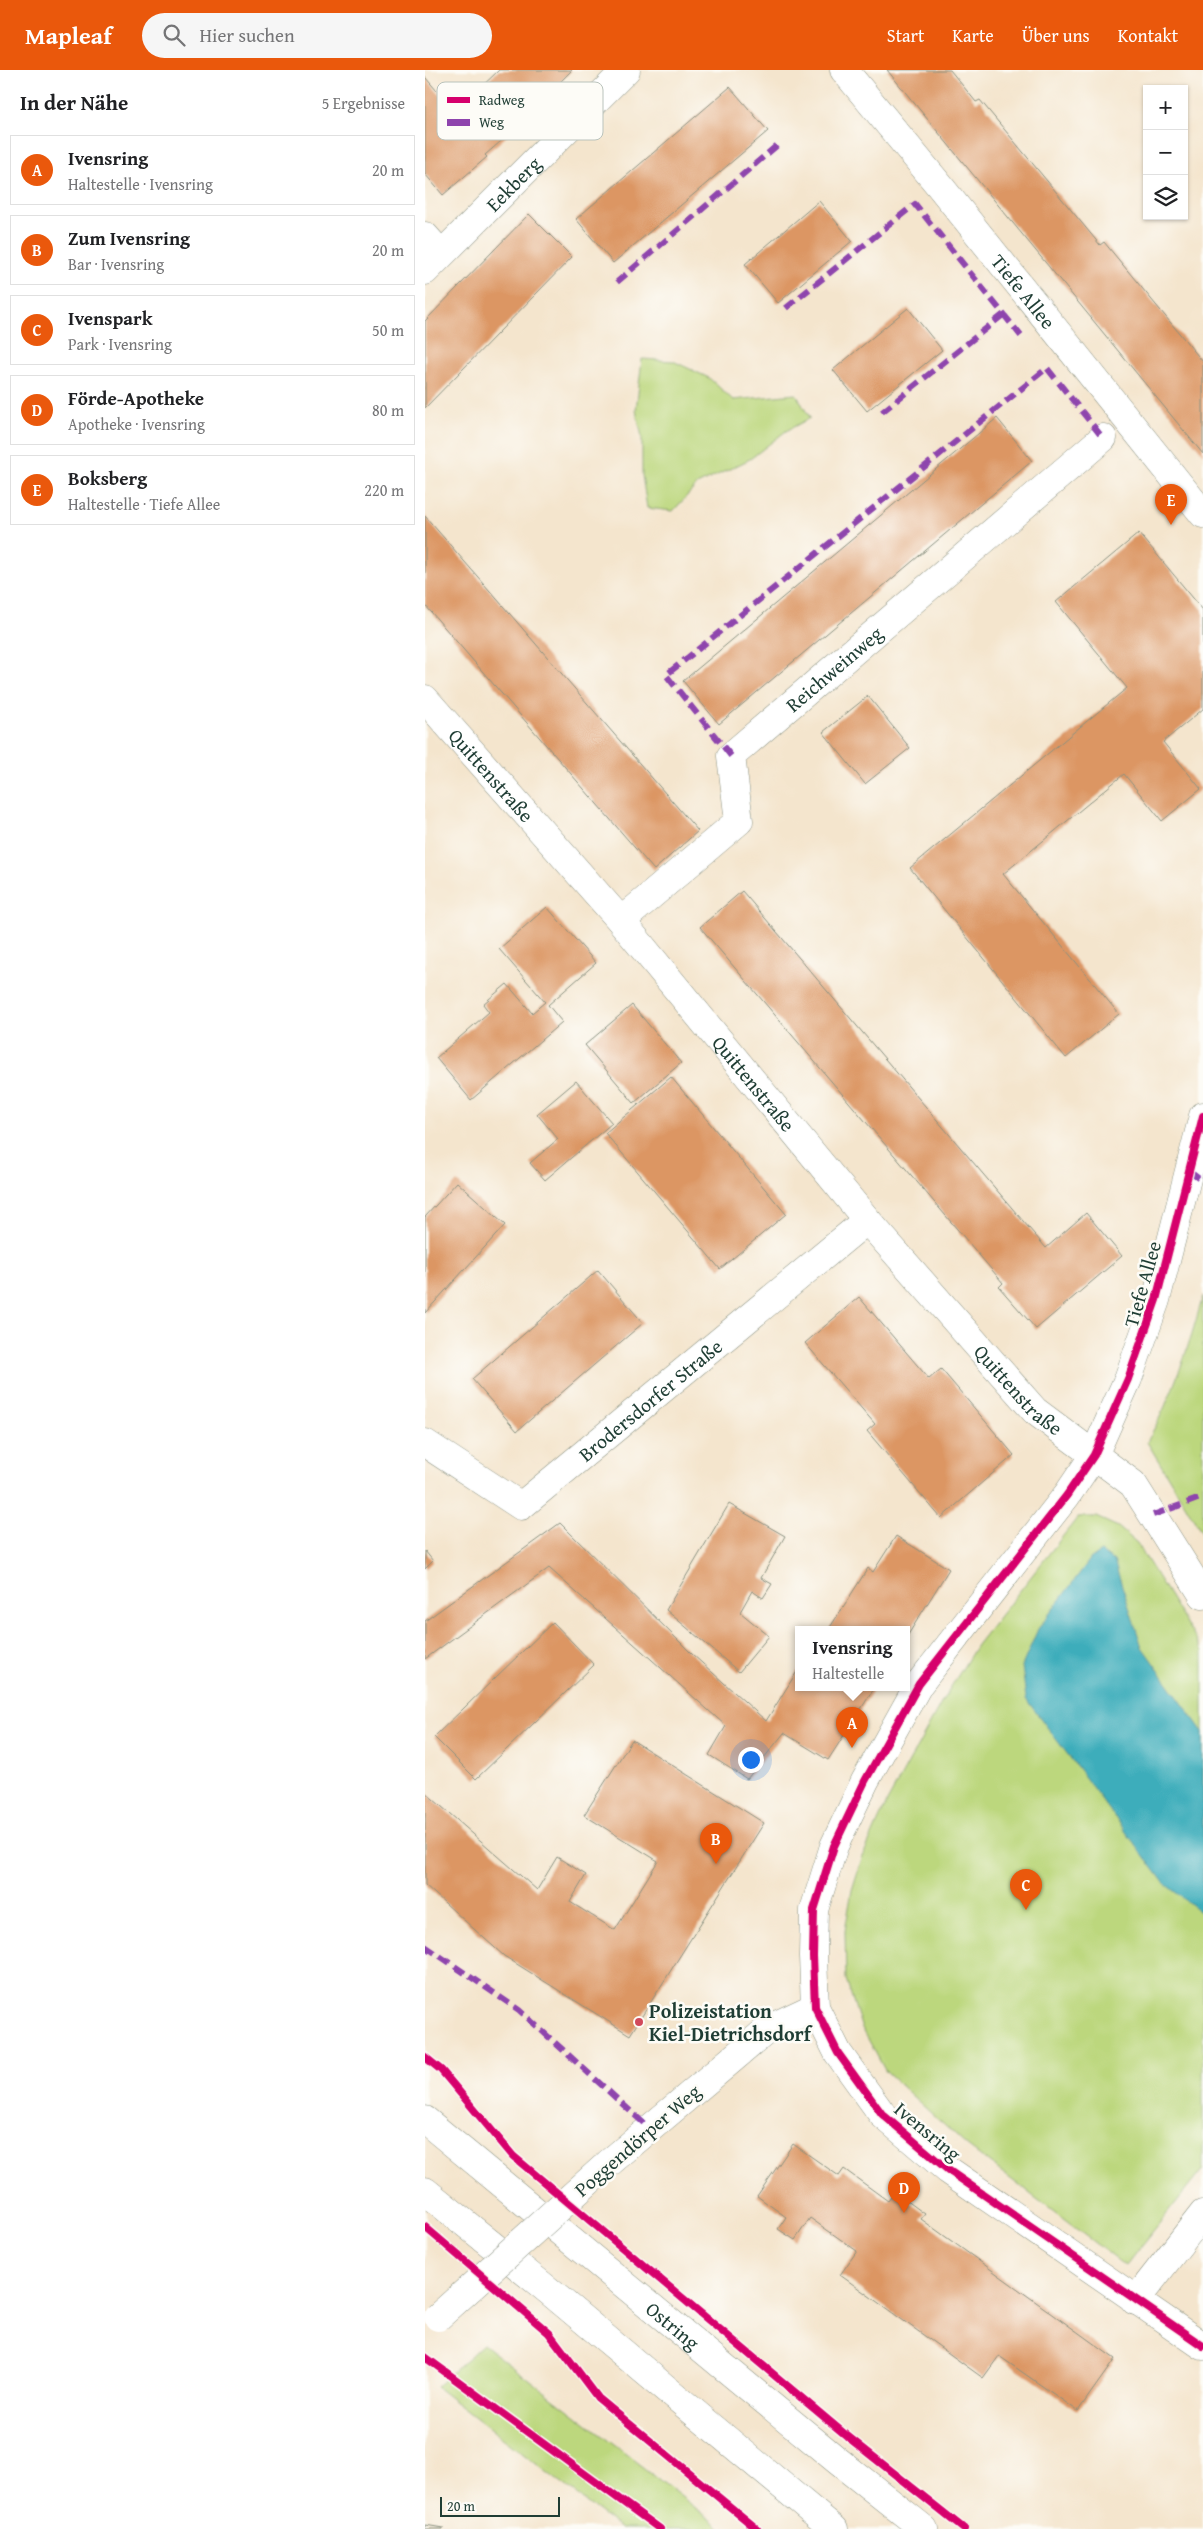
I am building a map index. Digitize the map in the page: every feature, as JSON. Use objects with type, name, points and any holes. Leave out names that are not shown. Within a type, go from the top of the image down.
[{"type":"street","name":"Eekberg","points":[[603,92],[626,70]]},
{"type":"street","name":"Tiefe Allee","points":[[843,70],[939,185],[1203,514]]},
{"type":"street","name":"Eekberg","points":[[430,254],[551,140]]},
{"type":"street","name":"Reichweinweg","points":[[621,921],[739,821],[731,756],[1103,438]]},
{"type":"street","name":"Quittenstraße","points":[[425,699],[621,921],[867,1220],[1035,1411],[1095,1455]]},
{"type":"street","name":"Tiefe Allee","points":[[1095,1455],[1128,1379],[1157,1300],[1203,1116]]},
{"type":"street","name":"Brodersdorfer Straße","points":[[425,1443],[521,1506],[867,1220]]},
{"type":"street","points":[[1095,1455],[1133,1484],[1203,1596]]},
{"type":"street","name":"Ivensring","points":[[1095,1455],[1067,1495],[919,1684],[865,1781],[834,1846],[814,1910],[815,2008],[838,2052],[882,2114],[948,2170],[1135,2301],[1203,2346]]},
{"type":"street","name":"Poggendörper Weg","points":[[431,2322],[609,2162],[768,2029],[815,2008]]},
{"type":"street","name":"Ostring","points":[[425,2120],[837,2461],[924,2529]]},
{"type":"street","points":[[425,2191],[549,2291],[834,2529]]},
{"type":"street","points":[[1135,2301],[1203,2214]]},
{"type":"green space","points":[[642,359],[673,361],[709,378],[733,400],[796,394],[810,418],[786,431],[750,459],[697,485],[673,511],[647,508],[642,475],[642,437],[636,410]]},
{"type":"green space","points":[[1203,1296],[1203,1534],[1147,1442],[1165,1407],[1192,1333]]},
{"type":"green space","points":[[1078,1517],[1096,1517],[1118,1527],[1137,1543],[1203,1651],[1203,2169],[1125,2266],[966,2145],[886,2072],[861,2026],[846,1979],[845,1931],[852,1890],[862,1858],[887,1802],[944,1698],[977,1645]]},
{"type":"green space","points":[[483,2344],[723,2529],[621,2529],[436,2387]]},
{"type":"water","points":[[1101,1552],[1114,1561],[1142,1647],[1203,1732],[1203,1914],[1165,1884],[1026,1699],[1022,1666],[1038,1629],[1091,1558]]},
{"type":"building","points":[[499,70],[572,70],[560,82],[486,82]]},
{"type":"building","points":[[887,70],[950,70],[976,102],[980,100],[1100,245],[1104,242],[1203,362],[1203,454]]},
{"type":"building","points":[[425,77],[437,91],[437,140],[502,140],[485,155],[487,157],[443,195],[425,174]]},
{"type":"building","points":[[730,87],[768,131],[613,263],[576,219]]},
{"type":"building","points":[[819,201],[852,241],[778,303],[745,264]]},
{"type":"building","points":[[529,214],[572,257],[425,408],[425,321]]},
{"type":"building","points":[[908,308],[942,350],[867,411],[833,370]]},
{"type":"building","points":[[997,418],[1032,461],[719,724],[683,681]]},
{"type":"building","points":[[425,516],[698,831],[654,870],[425,605]]},
{"type":"building","points":[[1139,533],[1203,610],[1203,709],[1163,742],[1201,789],[1162,821],[1124,774],[1003,874],[1119,1014],[1066,1058],[910,868],[1127,688],[1056,602]]},
{"type":"building","points":[[868,696],[910,748],[865,784],[823,732]]},
{"type":"building","points":[[742,891],[1046,1248],[1086,1213],[1122,1256],[1036,1329],[999,1287],[1003,1283],[700,927]]},
{"type":"building","points":[[547,907],[596,963],[548,1005],[562,1022],[471,1100],[436,1058],[489,1012],[483,1004],[507,984],[532,1013],[545,1002],[499,949]]},
{"type":"building","points":[[632,1005],[681,1063],[634,1103],[585,1045]]},
{"type":"building","points":[[671,1077],[786,1214],[720,1269],[605,1133]]},
{"type":"building","points":[[576,1081],[612,1123],[545,1180],[530,1163],[558,1139],[537,1114]]},
{"type":"building","points":[[457,1182],[505,1225],[425,1313],[425,1217]]},
{"type":"building","points":[[598,1270],[643,1323],[517,1431],[472,1379]]},
{"type":"building","points":[[859,1297],[929,1379],[941,1369],[1014,1455],[941,1518],[867,1431],[875,1424],[805,1343]]},
{"type":"building","points":[[729,1504],[785,1536],[761,1578],[772,1584],[763,1598],[752,1591],[740,1612],[769,1636],[739,1672],[666,1610]]},
{"type":"building","points":[[560,1523],[692,1654],[766,1721],[795,1675],[795,1691],[872,1691],[828,1760],[784,1733],[747,1779],[709,1755],[726,1726],[549,1568],[425,1659],[425,1621]]},
{"type":"building","points":[[896,1536],[949,1569],[910,1632],[910,1626],[831,1626],[868,1568],[873,1572]]},
{"type":"building","points":[[425,1551],[433,1561],[425,1569]]},
{"type":"building","points":[[553,1622],[594,1665],[476,1779],[434,1737]]},
{"type":"building","points":[[632,1740],[764,1823],[630,2035],[504,1956],[425,1885],[425,1792],[537,1890],[557,1857],[586,1875],[570,1902],[615,1930],[658,1861],[584,1815]]},
{"type":"building","points":[[793,2144],[839,2176],[844,2169],[888,2201],[895,2192],[925,2214],[921,2219],[1115,2359],[1078,2411],[999,2356],[983,2378],[840,2275],[857,2251],[810,2218],[795,2240],[778,2229],[786,2217],[757,2196]]},
{"type":"building","points":[[425,2525],[443,2528],[443,2529],[425,2529]]},
{"type":"marked path","points":[[617,282],[781,142]]},
{"type":"marked path","points":[[786,308],[915,204],[1021,336]]},
{"type":"marked path","points":[[882,412],[1004,314]]},
{"type":"marked path","points":[[731,756],[666,675],[1047,368],[1103,438]]},
{"type":"marked path","points":[[1189,1171],[1203,1182]]},
{"type":"marked path","points":[[1153,1515],[1203,1497]]},
{"type":"marked path","points":[[425,1946],[519,2010],[649,2128]]},
{"type":"cycle path","points":[[1203,1116],[1156,1300],[1128,1379],[1094,1455],[1067,1495],[919,1684],[865,1781],[834,1846],[814,1910],[813,1956],[815,2007],[838,2053],[882,2114],[948,2170],[1203,2346]]},
{"type":"cycle path","points":[[425,2057],[441,2070],[513,2156],[847,2436],[964,2529]]},
{"type":"cycle path","points":[[425,2227],[549,2333],[598,2398],[757,2529]]},
{"type":"cycle path","points":[[425,2357],[660,2529]]},
{"type":"place","name":"Boksberg","points":[[1171,525]]},
{"type":"place","name":"Ivensring","points":[[852,1748]]},
{"type":"place","name":"Zum Ivensring","points":[[716,1864]]},
{"type":"place","name":"Ivenspark","points":[[1026,1910]]},
{"type":"place","name":"Polizeistation Kiel-Dietrichsdorf","points":[[639,2022]]},
{"type":"place","name":"Förde-Apotheke","points":[[904,2213]]}]
